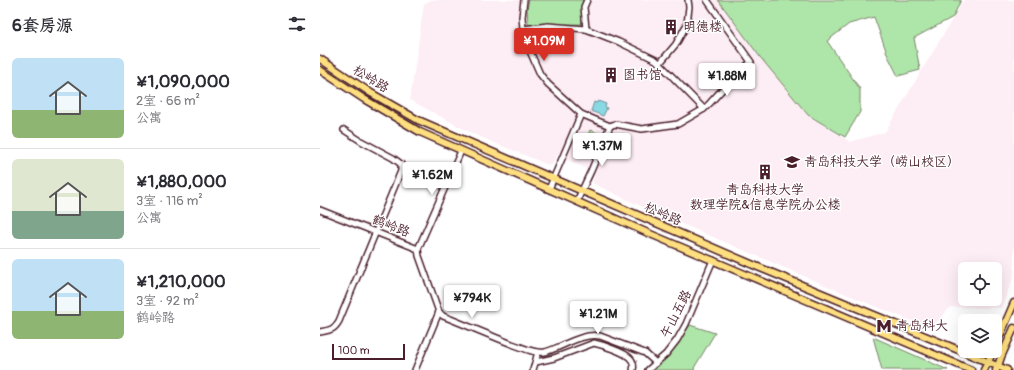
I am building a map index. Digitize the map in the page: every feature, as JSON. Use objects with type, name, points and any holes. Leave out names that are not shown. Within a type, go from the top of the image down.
[{"type":"main road","name":"松岭路","points":[[320,59],[325,64],[418,120],[758,267],[988,362],[997,368],[1007,370]]},
{"type":"main road","name":"松岭路","points":[[320,70],[364,99],[420,132],[461,151],[971,370]]},
{"type":"main road","points":[[1002,331],[1014,303]]},
{"type":"main road","points":[[997,368],[1014,328]]},
{"type":"main road","points":[[984,370],[990,358]]},
{"type":"street","points":[[524,0],[522,17],[523,29],[529,49],[540,74],[548,84],[581,114],[610,126],[615,124],[642,129],[678,124],[704,109],[729,82],[751,62],[707,0]]},
{"type":"street","points":[[586,29],[584,7],[587,0]]},
{"type":"street","points":[[660,62],[676,44],[687,24],[689,7],[688,0]]},
{"type":"street","points":[[523,29],[548,26],[586,29],[618,42],[660,62],[704,109]]},
{"type":"street","points":[[549,189],[581,114]]},
{"type":"street","points":[[577,202],[610,126]]},
{"type":"street","points":[[320,332],[336,327],[401,171],[401,164],[393,158],[344,130]]},
{"type":"street","points":[[418,249],[461,151]]},
{"type":"street","name":"鹤岭路","points":[[320,210],[418,249],[419,256],[439,312]]},
{"type":"street","name":"午山五路","points":[[648,370],[666,354],[677,340],[686,324],[713,260]]},
{"type":"street","points":[[415,370],[439,312],[444,316],[489,335],[532,351],[543,352],[593,335],[600,336],[645,353],[656,363]]},
{"type":"street","points":[[536,362],[554,358],[594,343],[627,355],[634,364],[633,370]]},
{"type":"street","points":[[533,370],[538,352]]},
{"type":"shaded area","name":"青岛科技大学（崂山校区）","points":[[431,0],[718,0],[760,57],[808,115],[850,142],[885,132],[964,0],[1014,0],[1014,276],[1002,306],[1002,262],[958,262],[958,306],[1002,306],[1001,308],[950,307],[932,329],[860,300],[645,208],[592,183],[596,172],[557,155],[551,166],[473,134],[410,100],[424,4]]},
{"type":"green space","points":[[529,0],[583,0],[582,24],[528,24],[527,8]]},
{"type":"green space","points":[[718,0],[961,0],[953,17],[914,38],[920,70],[898,76],[888,56],[874,17],[849,24],[827,41],[860,89],[860,112],[845,137],[808,115],[760,57]]},
{"type":"green space","points":[[590,130],[597,133],[588,153],[582,150]]},
{"type":"green space","points":[[690,325],[715,333],[694,368],[695,370],[653,370],[664,359]]},
{"type":"green space","points":[[873,337],[948,370],[882,370]]},
{"type":"water","points":[[598,101],[606,104],[605,107],[607,108],[603,116],[591,111],[594,102],[597,103]]},
{"type":"place","name":"明德楼","points":[[671,27]]},
{"type":"place","name":"图书馆","points":[[611,75]]},
{"type":"place","name":"青岛科技大学（崂山校区）","points":[[792,162]]},
{"type":"place","name":"青岛科技大学 数理学院&信息学院办公楼","points":[[765,172]]},
{"type":"place","name":"青岛科大","points":[[884,326]]}]
